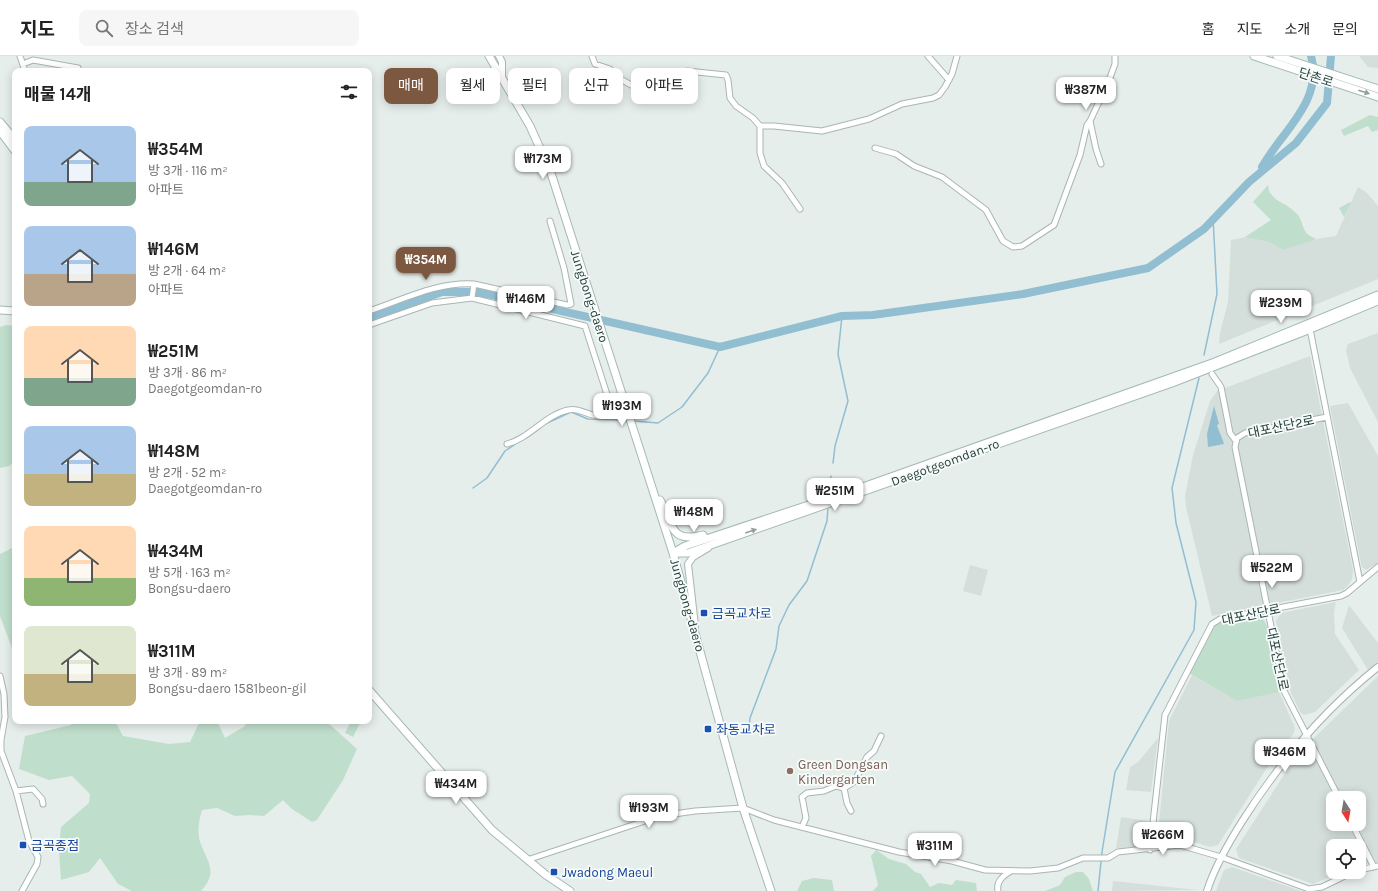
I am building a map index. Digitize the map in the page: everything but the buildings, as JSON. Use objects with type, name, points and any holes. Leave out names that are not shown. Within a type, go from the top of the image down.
[{"type":"main road","name":"Jungbong-daero","points":[[489,56],[530,126],[551,172],[604,338],[624,414],[634,436],[654,491],[673,553],[743,808],[771,891]]},
{"type":"main road","name":"단촌로","points":[[1254,56],[1378,89]]},
{"type":"main road","name":"단촌로","points":[[1277,56],[1296,66]]},
{"type":"main road","name":"단촌로","points":[[1352,83],[1378,97]]},
{"type":"main road","points":[[1352,83],[1378,84]]},
{"type":"main road","points":[[0,118],[12,130]]},
{"type":"main road","points":[[0,122],[12,130]]},
{"type":"main road","points":[[1,132],[12,147]]},
{"type":"main road","points":[[1329,315],[1378,291]]},
{"type":"main road","name":"Daegotgeomdan-ro","points":[[847,495],[1215,362],[1378,295]]},
{"type":"main road","name":"Daegotgeomdan-ro","points":[[673,553],[688,553],[815,506],[1172,383],[1378,301]]},
{"type":"main road","points":[[0,310],[12,311]]},
{"type":"main road","points":[[654,491],[675,532],[680,537],[686,538],[724,533]]},
{"type":"main road","name":"Daegotgeomdan-ro","points":[[673,553],[685,546],[724,533],[815,506]]},
{"type":"main road","points":[[372,693],[492,830],[527,860],[570,891]]},
{"type":"street","points":[[20,56],[24,68]]},
{"type":"street","points":[[498,56],[502,62],[502,77]]},
{"type":"street","points":[[592,56],[595,64],[610,69],[617,77],[631,85],[656,86],[688,72],[723,74],[728,80],[730,98],[736,106],[753,118],[760,126],[760,153],[764,166],[782,183],[800,209]]},
{"type":"street","points":[[928,56],[949,80]]},
{"type":"street","points":[[760,126],[822,131],[869,119],[895,107],[936,97],[949,80],[957,56]]},
{"type":"street","points":[[875,148],[896,154],[914,166],[942,177],[986,210],[1003,241],[1013,247],[1018,248],[1054,225],[1080,155],[1087,125],[1108,83],[1115,64],[1115,56]]},
{"type":"street","points":[[23,64],[33,60],[78,68]]},
{"type":"street","points":[[1090,121],[1101,164]]},
{"type":"street","points":[[372,310],[437,286],[456,283],[474,284],[567,305],[571,304],[562,262],[550,221]]},
{"type":"street","points":[[472,298],[474,284]]},
{"type":"street","points":[[372,324],[432,303],[472,298],[585,326],[613,413]]},
{"type":"street","points":[[1310,329],[1360,582]]},
{"type":"street","points":[[1212,374],[1221,387],[1230,434],[1237,440]]},
{"type":"street","points":[[507,444],[521,439],[542,424],[568,410],[576,410],[593,416],[613,413],[624,414]]},
{"type":"street","name":"대포산단2로","points":[[1237,440],[1250,432],[1327,417]]},
{"type":"street","name":"대포산단1로","points":[[1237,440],[1236,454],[1284,692],[1335,791]]},
{"type":"street","points":[[695,630],[695,611],[688,564],[693,557],[722,541]]},
{"type":"street","name":"대포산단로","points":[[1150,850],[1165,714],[1212,624],[1217,620],[1345,595],[1378,567]]},
{"type":"street","points":[[1207,891],[1221,857],[1268,782],[1305,735],[1348,693],[1378,667]]},
{"type":"street","points":[[0,676],[4,694],[5,717],[1,740],[1,751],[16,791],[29,841],[38,857],[37,864],[22,891]]},
{"type":"street","points":[[802,827],[806,818],[801,802],[803,796],[836,786],[844,788],[854,782],[867,757],[874,751],[881,736]]},
{"type":"street","points":[[844,788],[847,803],[851,811]]},
{"type":"street","points":[[16,791],[33,789],[42,799],[43,804]]},
{"type":"street","points":[[527,860],[660,816],[695,811],[743,808],[774,820],[899,852],[952,861],[985,870],[1030,871],[1058,868],[1083,858],[1107,858],[1118,852],[1150,850],[1184,845],[1309,889],[1322,887],[1339,879]]},
{"type":"street","points":[[1152,829],[1158,841],[1169,846]]},
{"type":"street","points":[[1356,831],[1376,866],[1366,868]]},
{"type":"street","points":[[998,891],[997,885],[1001,878],[1012,871]]},
{"type":"shaded area","points":[[1359,56],[1378,56],[1378,68],[1368,67]]},
{"type":"shaded area","points":[[1358,187],[1367,193],[1378,206],[1378,279],[1219,344],[1220,333],[1228,302],[1231,240],[1246,237],[1269,242],[1283,250],[1316,239],[1336,236]]},
{"type":"shaded area","points":[[1378,333],[1378,422],[1350,368],[1346,350],[1348,344]]},
{"type":"shaded area","points":[[1310,356],[1353,570],[1352,579],[1348,586],[1343,590],[1212,616],[1186,507],[1185,496],[1193,455],[1210,401],[1217,391]]},
{"type":"shaded area","points":[[1348,403],[1378,456],[1378,563],[1366,570],[1361,564],[1330,406]]},
{"type":"shaded area","points":[[970,565],[988,570],[981,596],[963,591]]},
{"type":"shaded area","points":[[1336,602],[1334,612],[1335,634],[1359,670],[1315,712],[1304,715],[1300,712],[1291,693],[1276,621],[1281,613]]},
{"type":"shaded area","points":[[1349,605],[1378,643],[1378,662],[1368,670],[1342,628]]},
{"type":"shaded area","points":[[1192,675],[1237,701],[1279,692],[1295,728],[1294,733],[1270,763],[1218,845],[1210,847],[1184,839],[1165,841],[1158,834],[1169,721]]},
{"type":"shaded area","points":[[1378,676],[1378,862],[1366,864],[1366,839],[1326,839],[1326,879],[1313,884],[1239,858],[1236,849],[1284,775],[1315,737]]},
{"type":"shaded area","points":[[1158,738],[1151,792],[1126,790],[1130,767],[1138,762]]},
{"type":"shaded area","points":[[1121,817],[1147,821],[1144,842],[1140,847],[1116,848]]},
{"type":"shaded area","points":[[1232,867],[1301,891],[1216,891],[1224,870]]},
{"type":"shaded area","points":[[1114,881],[1197,890],[1112,891]]},
{"type":"green space","points":[[1370,115],[1378,117],[1378,130],[1372,132],[1368,126],[1344,136],[1341,130]]},
{"type":"green space","points":[[1268,185],[1271,195],[1298,215],[1305,230],[1310,236],[1315,238],[1314,240],[1283,250],[1269,242],[1245,237],[1271,220],[1253,202]]},
{"type":"green space","points":[[1350,202],[1351,203],[1344,217],[1339,208]]},
{"type":"green space","points":[[6,325],[12,326],[12,464],[9,466],[0,468],[0,327]]},
{"type":"green space","points":[[12,548],[12,648],[0,616],[0,554]]},
{"type":"green space","points":[[1258,616],[1264,620],[1267,626],[1280,692],[1237,701],[1189,673],[1214,626],[1220,623]]},
{"type":"green space","points":[[117,724],[123,736],[169,744],[190,742],[199,724],[218,724],[225,738],[245,726],[245,724],[329,724],[357,749],[343,780],[317,820],[312,822],[292,809],[283,800],[264,816],[235,816],[217,808],[202,810],[199,826],[199,838],[210,866],[210,872],[209,878],[201,891],[132,891],[118,884],[100,858],[89,872],[61,880],[59,850],[61,827],[89,803],[90,794],[72,776],[49,780],[19,769],[25,736],[71,725]]},
{"type":"green space","points":[[350,724],[360,724],[353,737],[345,733]]},
{"type":"green space","points":[[876,850],[889,859],[906,864],[915,872],[921,874],[930,887],[939,883],[952,885],[956,880],[976,883],[977,891],[873,891],[878,885],[871,856]]},
{"type":"green space","points":[[1076,872],[1083,872],[1089,879],[1093,891],[1045,891],[1060,885],[1065,877]]},
{"type":"green space","points":[[814,878],[832,880],[834,891],[797,891],[802,881]]},
{"type":"water","points":[[1214,406],[1219,424],[1217,425],[1224,444],[1208,447],[1207,434]]},
{"type":"waterway","points":[[1262,167],[1306,102],[1312,87],[1313,72],[1311,56]]},
{"type":"waterway","points":[[372,317],[442,292],[478,292],[720,347],[842,316],[873,315],[1023,294],[1148,268],[1204,229],[1249,182],[1296,143],[1327,103],[1331,56]]},
{"type":"waterway","points":[[1204,355],[1217,294],[1213,218]]},
{"type":"waterway","points":[[833,463],[835,446],[848,401],[838,354],[842,316]]},
{"type":"waterway","points":[[633,421],[658,423],[682,407],[708,373],[720,347]]},
{"type":"waterway","points":[[1098,891],[1102,852],[1115,772],[1194,630],[1196,602],[1176,523],[1172,488],[1199,378]]},
{"type":"waterway","points":[[543,425],[571,412],[588,419],[627,420]]},
{"type":"waterway","points":[[473,488],[487,478],[505,451],[517,443]]},
{"type":"waterway","points":[[829,496],[831,476]]},
{"type":"waterway","points":[[749,729],[750,718],[776,649],[779,626],[789,605],[807,581],[827,521],[828,507]]},
{"type":"place","name":"금곡교차로","points":[[704,613]]},
{"type":"place","name":"좌동교차로","points":[[708,729]]},
{"type":"place","name":"Green Dongsan Kindergarten","points":[[790,771]]},
{"type":"place","name":"금곡종점","points":[[23,845]]},
{"type":"place","name":"Jwadong Maeul","points":[[554,872]]}]
